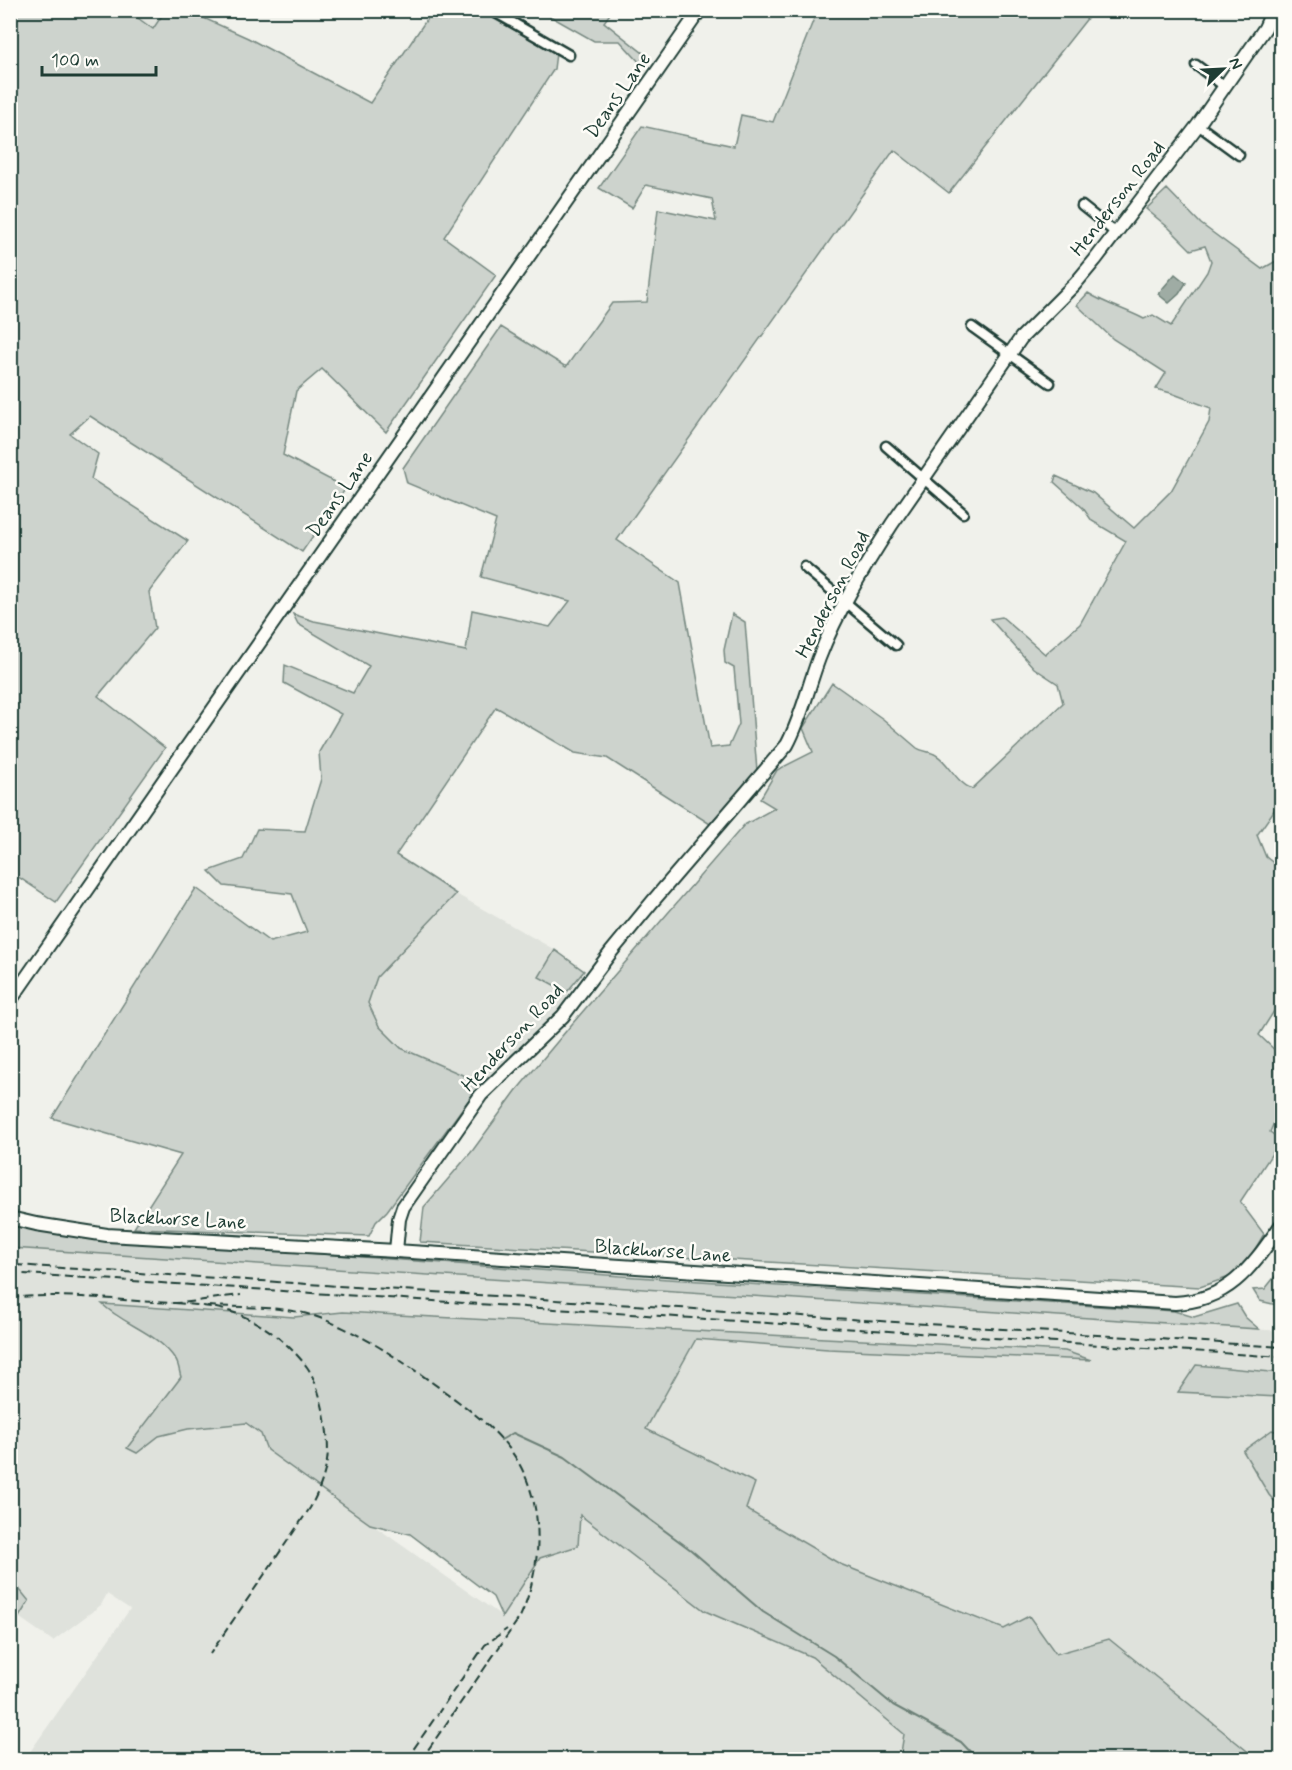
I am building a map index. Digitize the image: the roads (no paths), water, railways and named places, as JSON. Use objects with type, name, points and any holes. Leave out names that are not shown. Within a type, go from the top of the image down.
[{"type":"street","points":[[490,10],[569,55]]},
{"type":"street","name":"Deans Lane","points":[[10,1001],[700,10]]},
{"type":"street","name":"Henderson Road","points":[[396,1251],[399,1220],[403,1207],[481,1095],[563,1016],[653,901],[787,745],[797,724],[819,659],[846,603],[875,550],[923,478],[1021,338],[1075,284],[1116,233],[1198,125],[1276,13]]},
{"type":"street","points":[[1196,64],[1224,86]]},
{"type":"street","points":[[1198,125],[1239,155]]},
{"type":"street","points":[[1082,206],[1116,233]]},
{"type":"street","points":[[972,327],[1050,383]]},
{"type":"street","points":[[886,446],[963,513]]},
{"type":"street","points":[[804,567],[896,645]]},
{"type":"street","name":"Blackhorse Lane","points":[[10,1218],[107,1235],[396,1251],[1175,1303],[1203,1298],[1232,1284],[1255,1262],[1281,1224]]},
{"type":"waterway","points":[[501,1440],[513,1433],[565,1457],[691,1550],[763,1612],[834,1656],[893,1705],[961,1742],[978,1760]]},
{"type":"railway","points":[[15,1265],[1282,1347]]},
{"type":"railway","points":[[10,1273],[1282,1357]]},
{"type":"railway","points":[[10,1298],[71,1296],[172,1303],[241,1295]]},
{"type":"railway","points":[[175,1303],[211,1307],[238,1314],[264,1327],[287,1345],[307,1367],[317,1387],[328,1439],[324,1473],[310,1508],[210,1654]]},
{"type":"railway","points":[[207,1306],[293,1311],[320,1318],[363,1338],[417,1372],[489,1426],[509,1448],[526,1479],[533,1498],[538,1538],[533,1578],[520,1617],[421,1760]]},
{"type":"railway","points":[[406,1760],[485,1645],[507,1629]]}]
